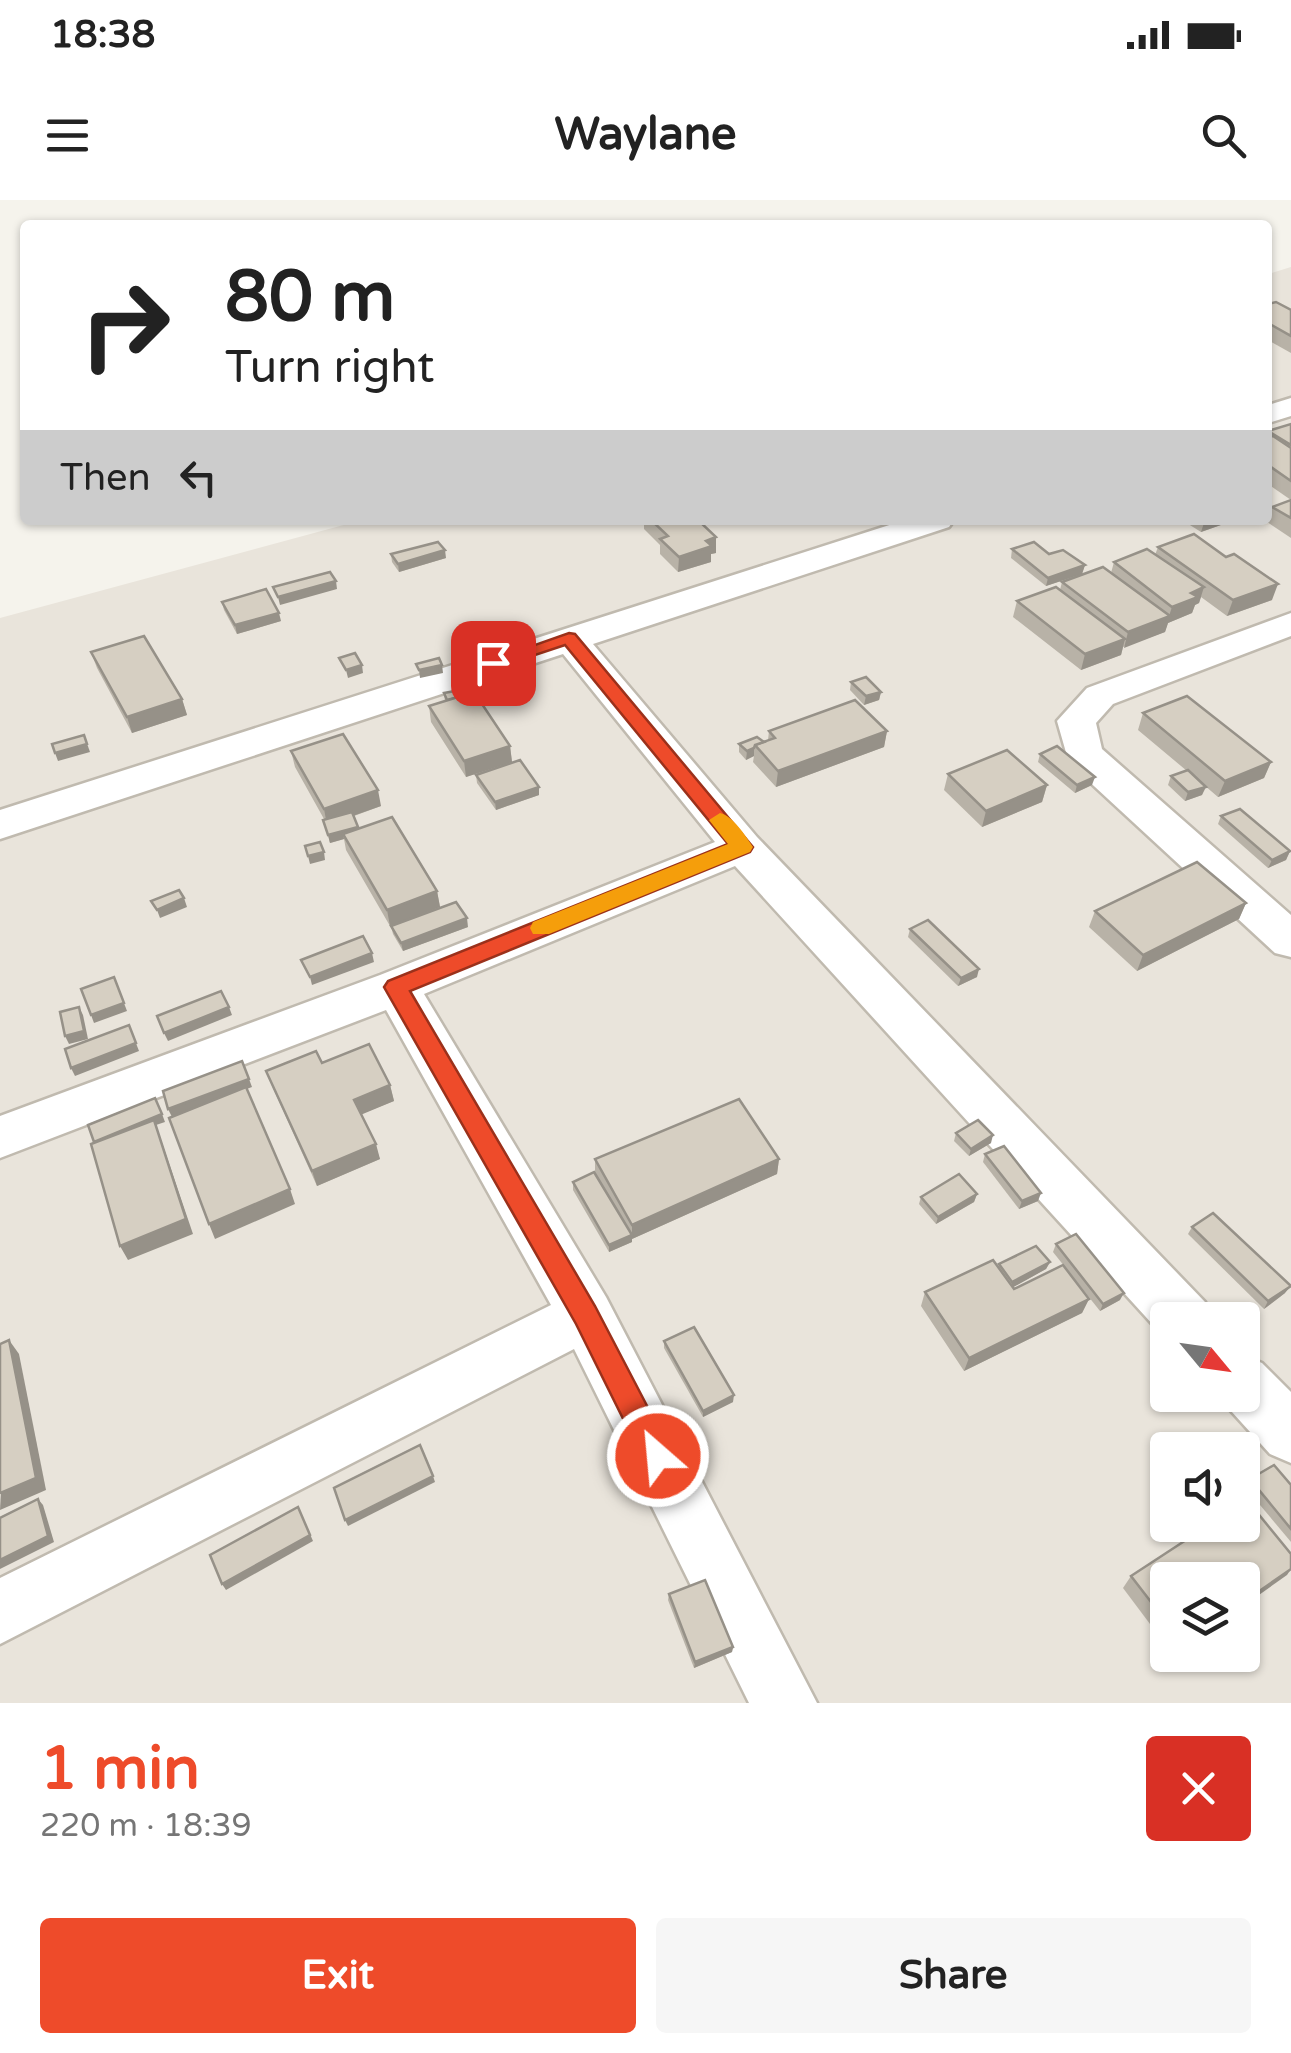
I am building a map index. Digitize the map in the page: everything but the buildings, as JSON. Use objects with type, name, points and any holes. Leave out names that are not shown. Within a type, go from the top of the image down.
[{"type":"street","points":[[0,825],[922,525]]},
{"type":"street","points":[[1291,624],[1100,696],[1076,721],[1083,754],[1291,941]]},
{"type":"street","points":[[569,638],[742,847],[1168,1302]]},
{"type":"street","points":[[0,1138],[396,987],[742,847]]},
{"type":"street","points":[[396,987],[586,1315],[784,1703]]},
{"type":"street","points":[[0,1612],[586,1315]]},
{"type":"street","points":[[1260,1401],[1291,1434]]},
{"type":"shaded area","points":[[1291,267],[1291,1703],[0,1703],[0,618],[344,525],[1272,525],[1272,273]]},
{"type":"slow traffic","points":[[541,928],[742,847],[720,820]]},
{"type":"route","points":[[493,663],[569,638],[742,847],[396,987],[474,1128],[586,1315],[658,1456]]}]
